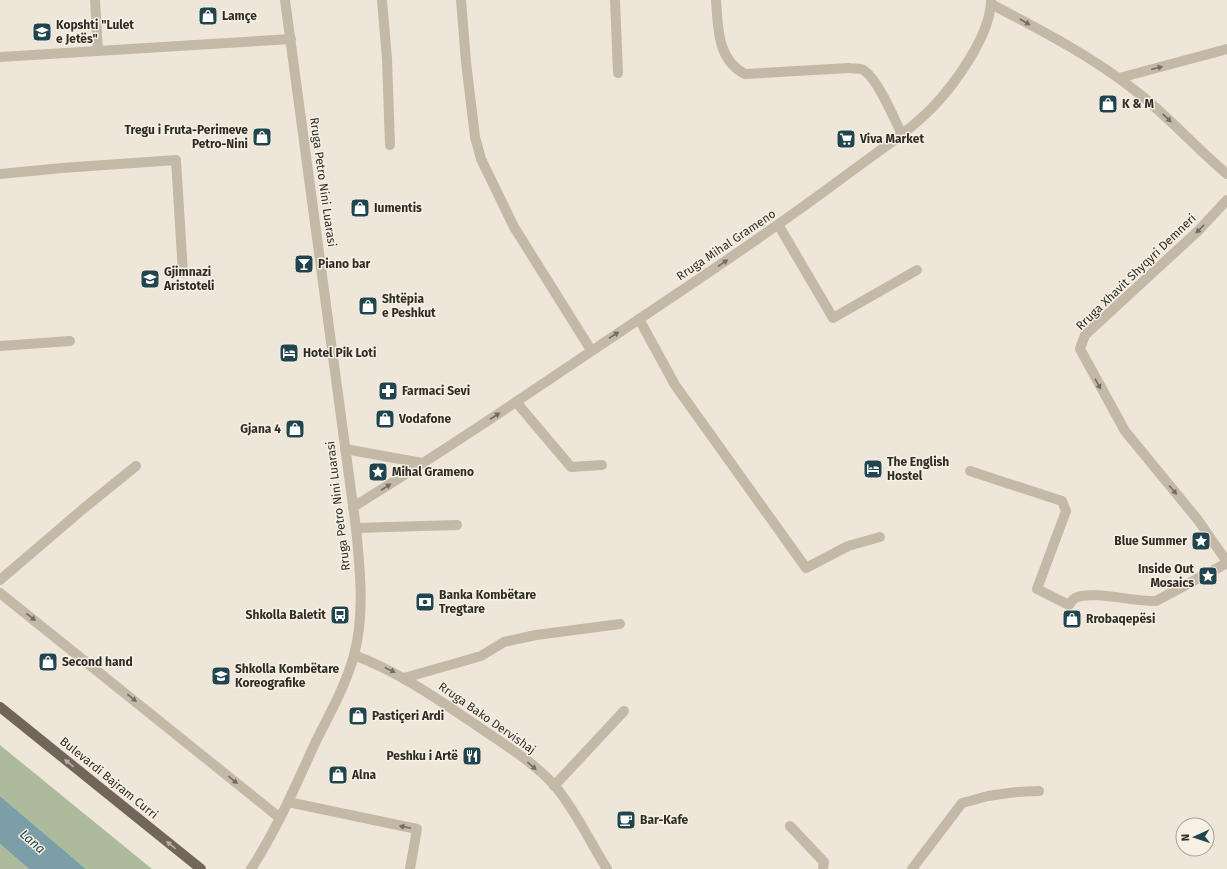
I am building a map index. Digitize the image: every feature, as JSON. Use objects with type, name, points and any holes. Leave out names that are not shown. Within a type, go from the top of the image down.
[{"type":"main road","name":"Bulevardi Bajram Curri","points":[[0,707],[201,869]]},
{"type":"street","points":[[95,0],[98,51]]},
{"type":"street","name":"Rruga Petro Nini Luarasi","points":[[251,869],[288,802],[346,679],[354,655],[360,613],[359,558],[356,528],[285,0]]},
{"type":"street","points":[[382,0],[390,145]]},
{"type":"street","points":[[461,0],[466,62],[475,137],[481,160],[514,227],[591,350]]},
{"type":"street","points":[[615,0],[618,73]]},
{"type":"street","points":[[716,0],[719,38],[726,55],[736,69],[745,74],[849,68],[862,70],[870,75],[878,87],[902,134]]},
{"type":"street","points":[[991,2],[1119,78],[1150,103],[1203,154],[1227,174]]},
{"type":"street","name":"Rruga Mihal Grameno","points":[[353,507],[516,402],[591,350],[779,226],[902,134],[941,98],[970,58],[982,39],[988,22],[991,2]]},
{"type":"street","points":[[0,57],[291,39]]},
{"type":"street","points":[[1119,78],[1227,49]]},
{"type":"street","points":[[0,174],[176,160],[183,273]]},
{"type":"street","name":"Rruga Xhavit Shyqyri Demneri","points":[[1227,200],[1198,231],[1085,336],[1080,349],[1125,431],[1198,520],[1227,563]]},
{"type":"street","points":[[779,226],[833,318],[917,270]]},
{"type":"street","points":[[639,319],[675,385],[806,568],[848,546],[880,537]]},
{"type":"street","points":[[0,346],[70,341]]},
{"type":"street","points":[[516,402],[571,468],[602,465]]},
{"type":"street","points":[[345,449],[422,463]]},
{"type":"street","points":[[0,580],[136,466]]},
{"type":"street","points":[[970,471],[1062,501],[1066,511],[1037,589],[1069,605],[1076,598],[1082,597],[1114,597],[1147,602],[1156,601],[1227,563]]},
{"type":"street","points":[[356,528],[457,525]]},
{"type":"street","points":[[0,593],[280,818]]},
{"type":"street","points":[[404,678],[481,656],[504,642],[536,635],[620,624]]},
{"type":"street","name":"Rruga Bako Dervishaj","points":[[354,655],[404,678],[450,706],[515,752],[554,786],[571,809],[607,869]]},
{"type":"street","points":[[554,786],[624,711]]},
{"type":"street","points":[[912,869],[962,803],[988,796],[1039,791]]},
{"type":"street","points":[[288,802],[417,829],[410,869]]},
{"type":"street","points":[[790,826],[824,862],[822,869]]},
{"type":"green space","points":[[0,745],[152,869],[86,869],[0,796]]},
{"type":"green space","points":[[0,844],[29,869],[0,869]]},
{"type":"water","name":"Lana","points":[[0,796],[86,869],[29,869],[0,844]]},
{"type":"place","name":"Lamçe","points":[[208,16]]},
{"type":"place","name":"Kopshti \"Lulet e Jetës\"","points":[[42,32]]},
{"type":"place","name":"K & M","points":[[1108,104]]},
{"type":"place","name":"Tregu i Fruta-Perimeve Petro-Nini","points":[[262,137]]},
{"type":"place","name":"Viva Market","points":[[846,139]]},
{"type":"place","name":"Iumentis","points":[[360,208]]},
{"type":"place","name":"Piano bar","points":[[304,264]]},
{"type":"place","name":"Gjimnazi Aristoteli","points":[[150,279]]},
{"type":"place","name":"Shtëpia e Peshkut","points":[[368,306]]},
{"type":"place","name":"Hotel Pik Loti","points":[[289,353]]},
{"type":"place","name":"Farmaci Sevi","points":[[388,391]]},
{"type":"place","name":"Vodafone","points":[[385,419]]},
{"type":"place","name":"Gjana 4","points":[[295,429]]},
{"type":"place","name":"The English Hostel","points":[[873,469]]},
{"type":"place","name":"Mihal Grameno","points":[[378,472]]},
{"type":"place","name":"Blue Summer","points":[[1201,541]]},
{"type":"place","name":"Inside Out Mosaics","points":[[1208,576]]},
{"type":"place","name":"Banka Kombëtare Tregtare","points":[[425,602]]},
{"type":"place","name":"Shkolla Baletit","points":[[340,615]]},
{"type":"place","name":"Rrobaqepësi","points":[[1072,619]]},
{"type":"place","name":"Second hand","points":[[48,662]]},
{"type":"place","name":"Shkolla Kombëtare Koreografike","points":[[221,676]]},
{"type":"place","name":"Pastiçeri Ardi","points":[[358,716]]},
{"type":"place","name":"Peshku i Artë","points":[[472,756]]},
{"type":"place","name":"Alna","points":[[338,775]]},
{"type":"place","name":"Bar-Kafe","points":[[626,820]]}]
